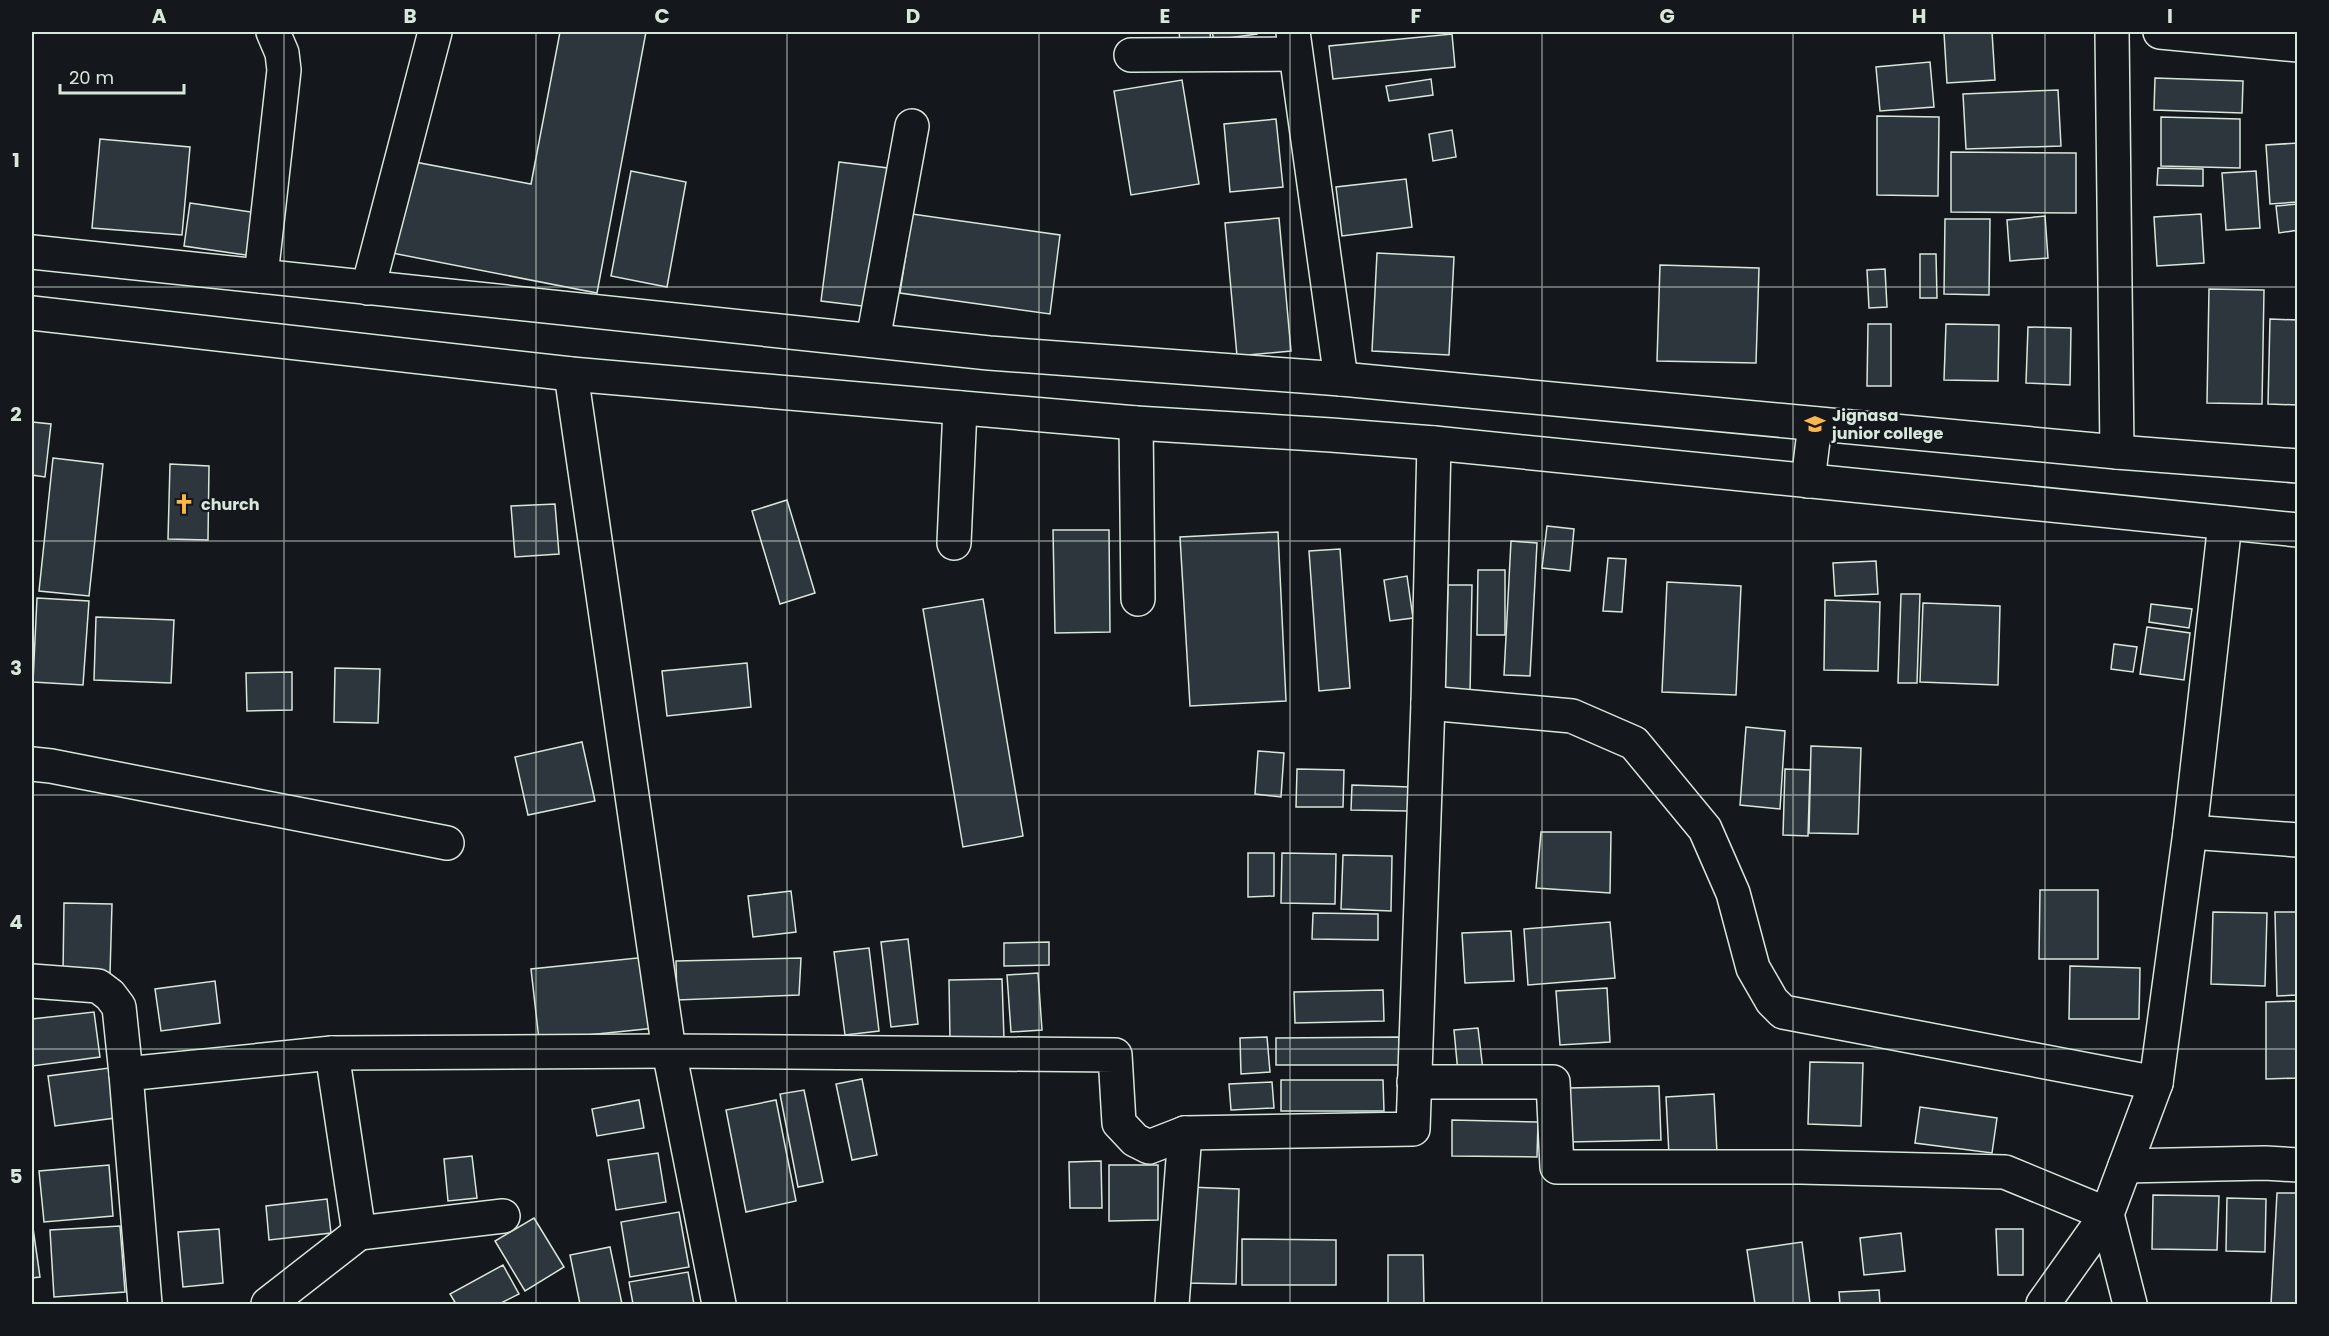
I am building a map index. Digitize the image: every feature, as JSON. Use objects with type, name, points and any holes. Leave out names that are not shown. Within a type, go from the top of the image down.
[{"type":"main road","points":[[261,276],[284,70],[282,53],[273,32]]},
{"type":"main road","points":[[368,288],[435,32]]},
{"type":"main road","points":[[2112,32],[2117,452]]},
{"type":"main road","points":[[2160,32],[2298,45]]},
{"type":"main road","points":[[1131,55],[1294,43],[1341,379]]},
{"type":"main road","points":[[873,340],[912,126]]},
{"type":"main road","points":[[32,252],[989,353],[1341,379],[2117,452],[2298,466]]},
{"type":"main road","points":[[32,313],[571,374],[1136,423],[1434,443],[2298,530]]},
{"type":"main road","points":[[571,374],[669,1051],[719,1305]]},
{"type":"main road","points":[[954,543],[960,408]]},
{"type":"main road","points":[[1136,423],[1138,599]]},
{"type":"main road","points":[[1808,481],[1815,424]]},
{"type":"main road","points":[[126,1074],[332,1053],[669,1051],[1115,1055],[1119,1123],[1135,1140],[1149,1147],[1185,1133],[1413,1129],[1428,704],[1434,443]]},
{"type":"main road","points":[[2043,1305],[2107,1214],[2156,1083],[2190,832],[2225,523]]},
{"type":"main road","points":[[1428,704],[1572,716],[1634,743],[1705,828],[1733,893],[1753,968],[1772,1001],[1783,1012],[2156,1083]]},
{"type":"main road","points":[[32,764],[447,843]]},
{"type":"main road","points":[[2190,832],[2298,840]]},
{"type":"main road","points":[[32,981],[98,986],[110,995],[119,1007],[145,1305]]},
{"type":"main road","points":[[332,1053],[359,1233]]},
{"type":"main road","points":[[1414,1082],[1553,1082],[1557,1167],[1801,1167],[2005,1172],[2107,1214]]},
{"type":"main road","points":[[1172,1305],[1185,1133]]},
{"type":"main road","points":[[2125,1166],[2298,1165]]},
{"type":"main road","points":[[2107,1214],[2130,1305]]},
{"type":"main road","points":[[268,1305],[359,1233],[503,1216]]},
{"type":"building","points":[[560,32],[646,32],[597,293],[387,252],[404,160],[531,184]]},
{"type":"building","points":[[1179,32],[1210,32],[1211,44],[1181,48]]},
{"type":"building","points":[[1212,32],[1257,32],[1257,34],[1214,40]]},
{"type":"building","points":[[1992,32],[1995,80],[1947,83],[1944,33]]},
{"type":"building","points":[[1452,34],[1455,67],[1333,79],[1329,46]]},
{"type":"building","points":[[1930,62],[1934,107],[1880,111],[1876,67]]},
{"type":"building","points":[[2155,78],[2243,81],[2242,113],[2154,110]]},
{"type":"building","points":[[1431,79],[1433,95],[1389,101],[1386,86]]},
{"type":"building","points":[[1182,80],[1199,184],[1131,195],[1114,91]]},
{"type":"building","points":[[2058,90],[2061,146],[1966,149],[1963,94]]},
{"type":"building","points":[[1877,116],[1939,117],[1938,196],[1877,195]]},
{"type":"building","points":[[2161,117],[2240,119],[2240,168],[2161,166]]},
{"type":"building","points":[[1276,119],[1283,187],[1230,192],[1224,124]]},
{"type":"building","points":[[1452,130],[1456,157],[1433,161],[1429,134]]},
{"type":"building","points":[[100,139],[190,147],[182,235],[92,228]]},
{"type":"building","points":[[2298,143],[2298,202],[2270,204],[2266,145]]},
{"type":"building","points":[[1951,152],[2076,153],[2076,213],[1951,212]]},
{"type":"building","points":[[839,162],[888,168],[870,307],[821,301]]},
{"type":"building","points":[[2158,168],[2203,169],[2203,186],[2157,185]]},
{"type":"building","points":[[631,171],[686,182],[667,287],[611,276]]},
{"type":"building","points":[[2256,171],[2260,228],[2226,230],[2222,173]]},
{"type":"building","points":[[1406,179],[1412,227],[1342,236],[1336,187]]},
{"type":"building","points":[[190,203],[265,214],[259,257],[184,246]]},
{"type":"building","points":[[2298,204],[2298,230],[2279,233],[2276,206]]},
{"type":"building","points":[[912,214],[1060,235],[1050,314],[900,293]]},
{"type":"building","points":[[2201,214],[2204,263],[2157,266],[2154,217]]},
{"type":"building","points":[[2045,216],[2048,258],[2010,261],[2007,220]]},
{"type":"building","points":[[1279,218],[1291,351],[1237,356],[1225,223]]},
{"type":"building","points":[[1945,219],[1990,219],[1989,295],[1944,294]]},
{"type":"building","points":[[1377,253],[1454,257],[1449,355],[1372,351]]},
{"type":"building","points":[[1920,254],[1936,254],[1937,298],[1920,298]]},
{"type":"building","points":[[1660,265],[1759,268],[1756,363],[1657,361]]},
{"type":"building","points":[[1885,269],[1887,307],[1869,308],[1867,270]]},
{"type":"building","points":[[2209,289],[2264,290],[2262,404],[2207,403]]},
{"type":"building","points":[[2270,319],[2298,320],[2297,405],[2268,404]]},
{"type":"building","points":[[1868,324],[1891,324],[1891,386],[1867,386]]},
{"type":"building","points":[[1946,324],[1999,325],[1998,381],[1944,380]]},
{"type":"building","points":[[2028,327],[2071,328],[2070,385],[2026,383]]},
{"type":"building","points":[[32,422],[51,424],[45,477],[32,475]]},
{"type":"building","points":[[53,458],[103,464],[89,596],[39,591]]},
{"type":"building","points":[[170,464],[209,466],[208,540],[168,539]]},
{"type":"building","points":[[787,500],[815,593],[780,604],[752,511]]},
{"type":"building","points":[[555,504],[559,554],[515,557],[511,506]]},
{"type":"building","points":[[1547,526],[1574,529],[1570,571],[1542,568]]},
{"type":"building","points":[[1053,530],[1109,530],[1110,632],[1055,633]]},
{"type":"building","points":[[1278,532],[1286,701],[1190,706],[1180,537]]},
{"type":"building","points":[[1511,541],[1537,543],[1530,676],[1504,675]]},
{"type":"building","points":[[1340,549],[1350,688],[1319,691],[1309,551]]},
{"type":"building","points":[[1608,558],[1626,559],[1622,612],[1603,611]]},
{"type":"building","points":[[1876,561],[1878,594],[1835,596],[1833,563]]},
{"type":"building","points":[[1478,570],[1505,570],[1505,635],[1477,635]]},
{"type":"building","points":[[1407,576],[1413,618],[1390,621],[1384,580]]},
{"type":"building","points":[[1667,582],[1741,586],[1736,695],[1662,692]]},
{"type":"building","points":[[1448,585],[1472,585],[1470,694],[1445,693]]},
{"type":"building","points":[[1901,594],[1920,594],[1917,683],[1898,683]]},
{"type":"building","points":[[37,598],[89,601],[83,685],[33,682]]},
{"type":"building","points":[[983,599],[1023,836],[963,847],[923,609]]},
{"type":"building","points":[[1825,600],[1880,602],[1878,671],[1824,670]]},
{"type":"building","points":[[1923,603],[2000,606],[1998,685],[1920,682]]},
{"type":"building","points":[[2151,604],[2192,609],[2189,628],[2149,622]]},
{"type":"building","points":[[96,617],[174,620],[171,683],[94,680]]},
{"type":"building","points":[[2147,627],[2190,633],[2184,680],[2140,674]]},
{"type":"building","points":[[2114,644],[2137,647],[2133,672],[2111,669]]},
{"type":"building","points":[[747,663],[751,707],[667,716],[662,671]]},
{"type":"building","points":[[335,668],[380,669],[378,723],[334,722]]},
{"type":"building","points":[[292,672],[292,710],[247,711],[246,673]]},
{"type":"building","points":[[1746,727],[1785,731],[1780,809],[1740,805]]},
{"type":"building","points":[[582,742],[595,801],[528,815],[515,757]]},
{"type":"building","points":[[1811,746],[1861,748],[1858,834],[1809,833]]},
{"type":"building","points":[[1258,751],[1284,753],[1281,797],[1255,794]]},
{"type":"building","points":[[1297,769],[1344,770],[1343,807],[1296,807]]},
{"type":"building","points":[[1785,769],[1810,770],[1808,836],[1783,835]]},
{"type":"building","points":[[1352,785],[1410,787],[1409,811],[1351,810]]},
{"type":"building","points":[[1541,832],[1611,832],[1610,893],[1536,888]]},
{"type":"building","points":[[1248,853],[1274,853],[1274,896],[1248,897]]},
{"type":"building","points":[[1282,853],[1336,854],[1335,904],[1281,903]]},
{"type":"building","points":[[1343,855],[1392,856],[1391,911],[1341,909]]},
{"type":"building","points":[[2040,890],[2098,890],[2098,959],[2039,959]]},
{"type":"building","points":[[791,891],[796,932],[753,937],[748,896]]},
{"type":"building","points":[[64,903],[112,904],[110,974],[63,973]]},
{"type":"building","points":[[2213,912],[2267,913],[2265,986],[2211,984]]},
{"type":"building","points":[[2275,912],[2298,912],[2298,995],[2277,996]]},
{"type":"building","points":[[1313,913],[1378,914],[1378,940],[1312,939]]},
{"type":"building","points":[[1610,922],[1615,978],[1528,985],[1524,929]]},
{"type":"building","points":[[1511,931],[1514,981],[1465,983],[1462,933]]},
{"type":"building","points":[[908,939],[918,1024],[891,1027],[881,942]]},
{"type":"building","points":[[1049,942],[1049,965],[1004,966],[1004,943]]},
{"type":"building","points":[[869,948],[879,1031],[845,1035],[834,952]]},
{"type":"building","points":[[647,957],[655,1028],[539,1040],[531,969]]},
{"type":"building","points":[[801,958],[799,995],[677,1000],[676,961]]},
{"type":"building","points":[[2070,966],[2140,968],[2139,1019],[2069,1019]]},
{"type":"building","points":[[1038,973],[1042,1030],[1011,1032],[1007,975]]},
{"type":"building","points":[[1002,979],[1004,1039],[950,1040],[949,980]]},
{"type":"building","points":[[215,981],[220,1023],[161,1031],[155,989]]},
{"type":"building","points":[[1607,988],[1610,1042],[1560,1045],[1556,991]]},
{"type":"building","points":[[1383,990],[1384,1021],[1295,1023],[1294,992]]},
{"type":"building","points":[[2298,1001],[2298,1078],[2266,1079],[2266,1002]]},
{"type":"building","points":[[94,1012],[100,1057],[32,1066],[32,1019]]},
{"type":"building","points":[[1478,1028],[1483,1070],[1458,1073],[1454,1030]]},
{"type":"building","points":[[1267,1037],[1270,1072],[1241,1074],[1240,1038]]},
{"type":"building","points":[[1399,1037],[1399,1065],[1276,1065],[1276,1038]]},
{"type":"building","points":[[1810,1062],[1863,1063],[1861,1126],[1808,1124]]},
{"type":"building","points":[[109,1068],[115,1118],[55,1126],[48,1076]]},
{"type":"building","points":[[862,1079],[877,1155],[852,1160],[836,1084]]},
{"type":"building","points":[[1281,1080],[1383,1080],[1384,1111],[1281,1111]]},
{"type":"building","points":[[1272,1082],[1274,1108],[1231,1110],[1229,1084]]},
{"type":"building","points":[[1659,1086],[1661,1140],[1570,1142],[1569,1088]]},
{"type":"building","points":[[804,1090],[823,1182],[798,1187],[780,1094]]},
{"type":"building","points":[[1714,1094],[1717,1153],[1669,1155],[1666,1097]]},
{"type":"building","points":[[639,1100],[644,1128],[597,1136],[592,1109]]},
{"type":"building","points":[[776,1100],[796,1201],[746,1212],[726,1110]]},
{"type":"building","points":[[1920,1107],[1997,1118],[1992,1153],[1915,1143]]},
{"type":"building","points":[[1452,1120],[1538,1122],[1537,1157],[1452,1156]]},
{"type":"building","points":[[658,1153],[666,1202],[616,1210],[608,1160]]},
{"type":"building","points":[[472,1156],[477,1198],[448,1201],[444,1159]]},
{"type":"building","points":[[1101,1161],[1102,1208],[1070,1208],[1069,1162]]},
{"type":"building","points":[[109,1165],[113,1216],[44,1222],[39,1171]]},
{"type":"building","points":[[1109,1165],[1158,1165],[1158,1220],[1109,1221]]},
{"type":"building","points":[[1188,1187],[1239,1189],[1236,1284],[1185,1283]]},
{"type":"building","points":[[2277,1193],[2298,1193],[2298,1304],[2271,1304]]},
{"type":"building","points":[[2153,1195],[2219,1196],[2217,1250],[2152,1249]]},
{"type":"building","points":[[2227,1198],[2266,1199],[2265,1252],[2226,1251]]},
{"type":"building","points":[[327,1199],[331,1233],[269,1240],[266,1206]]},
{"type":"building","points":[[679,1212],[689,1267],[630,1277],[621,1222]]},
{"type":"building","points":[[534,1218],[564,1267],[525,1291],[495,1241]]},
{"type":"building","points":[[32,1221],[40,1277],[32,1278]]},
{"type":"building","points":[[120,1226],[125,1292],[54,1297],[50,1230]]},
{"type":"building","points":[[219,1229],[223,1283],[183,1287],[178,1232]]},
{"type":"building","points":[[1996,1229],[2023,1229],[2023,1275],[1998,1275]]},
{"type":"building","points":[[1901,1233],[1905,1271],[1864,1275],[1860,1238]]},
{"type":"building","points":[[1242,1239],[1336,1240],[1336,1285],[1242,1285]]},
{"type":"building","points":[[1802,1242],[1810,1303],[1755,1304],[1747,1250]]},
{"type":"building","points":[[610,1247],[622,1304],[580,1304],[570,1255]]},
{"type":"building","points":[[1388,1255],[1423,1255],[1424,1304],[1388,1304]]},
{"type":"building","points":[[503,1265],[519,1294],[499,1304],[456,1304],[450,1294]]},
{"type":"building","points":[[688,1272],[694,1304],[633,1304],[629,1282]]},
{"type":"building","points":[[1879,1290],[1880,1304],[1840,1304],[1839,1292]]},
{"type":"place","name":"Jignasa junior college","points":[[1815,424]]},
{"type":"place","name":"church","points":[[184,504]]}]
